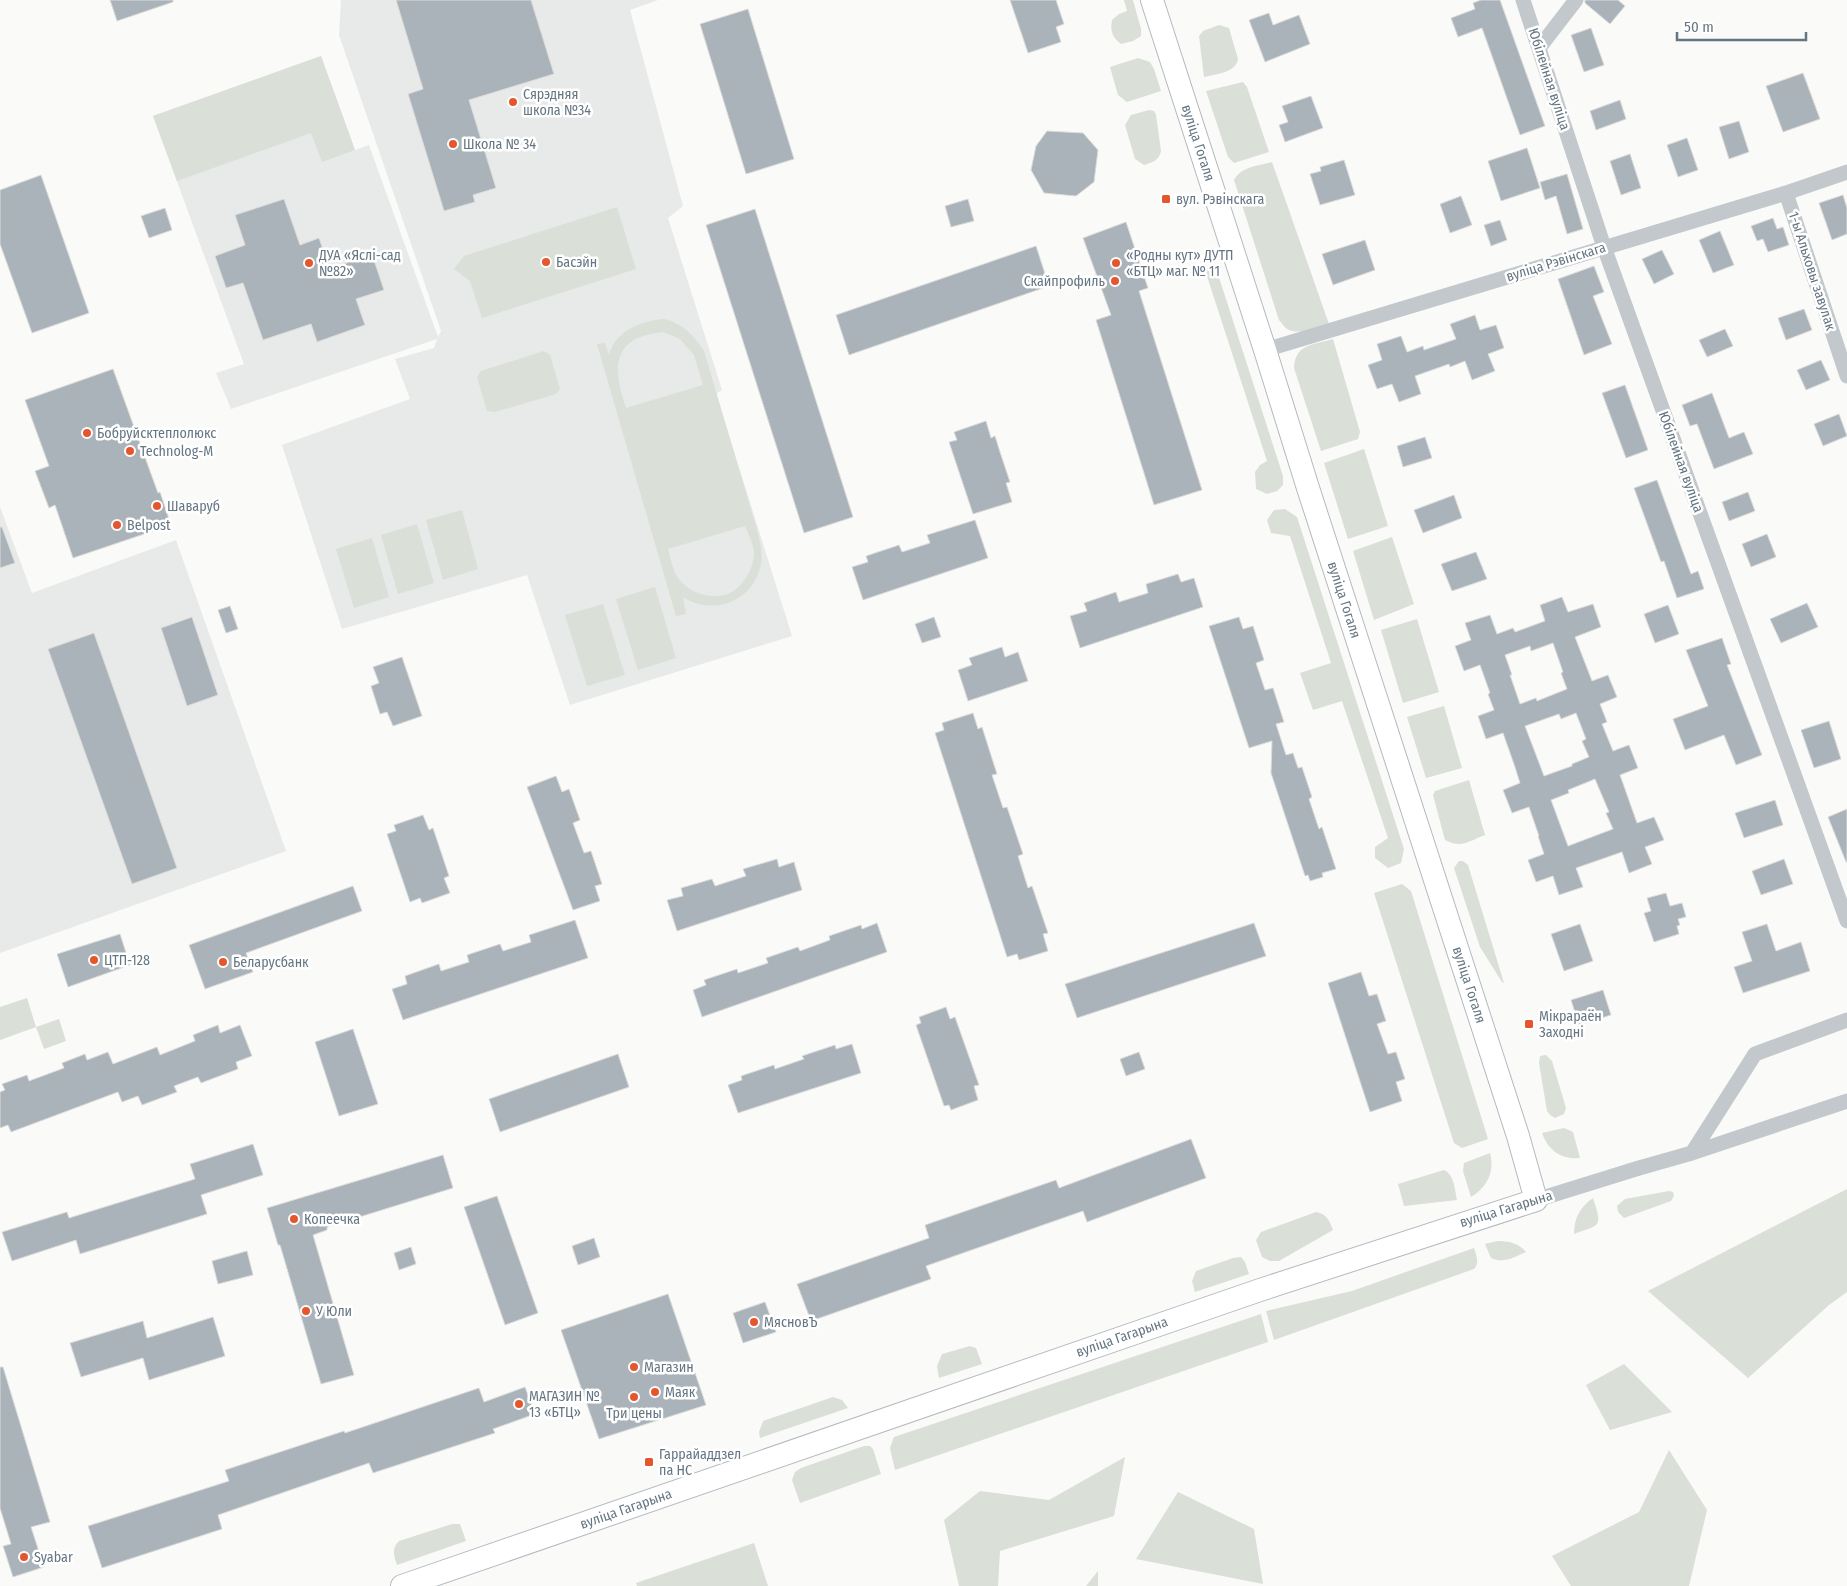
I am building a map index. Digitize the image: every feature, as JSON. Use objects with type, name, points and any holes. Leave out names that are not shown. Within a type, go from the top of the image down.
[{"type":"main road","name":"вуліца Гогаля","points":[[1152,0],[1518,1136],[1536,1200]]},
{"type":"main road","name":"вуліца Гагарына","points":[[402,1586],[1260,1290],[1536,1200]]},
{"type":"street","name":"Юбілейная вуліца","points":[[1523,0],[1604,247],[1847,921]]},
{"type":"street","points":[[1539,48],[1576,0]]},
{"type":"street","name":"вуліца Рэвінскага","points":[[1265,350],[1786,194],[1847,172]]},
{"type":"street","name":"1-ы Альховы завулак","points":[[1786,194],[1847,376]]},
{"type":"street","points":[[1692,1153],[1755,1054],[1847,1020]]},
{"type":"street","name":"вуліца Гагарына","points":[[1536,1200],[1692,1153],[1847,1101]]},
{"type":"shaded area","points":[[341,0],[658,0],[630,10],[683,206],[668,218],[722,390],[716,394],[792,636],[570,705],[527,575],[342,629],[282,445],[410,399],[395,359],[434,348],[437,339],[231,409],[216,373],[244,364],[153,116],[321,56],[355,150],[369,145],[438,337],[441,331],[339,35]]},
{"type":"shaded area","points":[[1124,0],[1133,0],[1141,29],[1141,36],[1133,41],[1121,44],[1114,36],[1111,24],[1112,20],[1119,14],[1127,11]]},
{"type":"shaded area","points":[[1219,25],[1229,28],[1238,59],[1236,64],[1229,70],[1204,77],[1199,36],[1203,31]]},
{"type":"shaded area","points":[[321,56],[355,150],[322,162],[311,133],[177,181],[153,116]]},
{"type":"shaded area","points":[[1138,58],[1150,62],[1161,91],[1127,102],[1118,95],[1110,67]]},
{"type":"shaded area","points":[[1243,82],[1247,87],[1269,152],[1234,163],[1228,157],[1206,91]]},
{"type":"shaded area","points":[[1149,110],[1154,111],[1156,115],[1161,151],[1157,159],[1144,165],[1135,159],[1125,125],[1131,115]]},
{"type":"shaded area","points":[[1272,162],[1329,324],[1297,332],[1286,328],[1279,320],[1234,180],[1237,175],[1246,169]]},
{"type":"shaded area","name":"Басэйн","points":[[617,207],[636,269],[482,318],[470,281],[454,269],[464,256]]},
{"type":"shaded area","points":[[1215,265],[1283,476],[1283,485],[1277,491],[1267,494],[1256,489],[1255,472],[1260,465],[1267,461],[1205,270]]},
{"type":"shaded area","points":[[664,319],[682,327],[692,335],[704,351],[758,533],[761,552],[761,566],[747,592],[727,603],[716,605],[705,605],[683,597],[686,614],[676,616],[597,344],[605,343],[609,355],[612,346],[623,333],[630,328]],"holes":[[[663,332],[680,339],[694,355],[703,385],[626,408],[619,380],[618,367],[620,356],[625,347],[634,340],[646,335]],[[745,526],[753,545],[754,557],[748,575],[735,590],[723,595],[709,596],[688,588],[678,578],[668,549]]]},
{"type":"shaded area","points":[[1333,339],[1360,432],[1358,439],[1321,451],[1294,368],[1298,354],[1306,347]]},
{"type":"shaded area","points":[[544,351],[550,355],[560,389],[556,394],[495,412],[487,411],[477,377],[481,371]]},
{"type":"shaded area","points":[[1364,449],[1388,526],[1348,539],[1324,463]]},
{"type":"shaded area","points":[[0,507],[32,593],[176,540],[286,851],[0,953]]},
{"type":"shaded area","points":[[1285,509],[1297,517],[1404,849],[1401,863],[1388,868],[1375,858],[1375,847],[1388,838],[1342,701],[1313,710],[1300,673],[1331,663],[1290,536],[1271,533],[1267,520],[1274,510]]},
{"type":"shaded area","points":[[462,510],[478,569],[443,580],[426,520]]},
{"type":"shaded area","points":[[417,524],[434,583],[398,594],[381,535]]},
{"type":"shaded area","points":[[1392,537],[1414,604],[1374,620],[1353,551]]},
{"type":"shaded area","points":[[372,538],[389,597],[354,608],[336,549]]},
{"type":"shaded area","points":[[655,587],[676,658],[638,670],[616,599]]},
{"type":"shaded area","points":[[603,604],[625,675],[587,686],[565,615]]},
{"type":"shaded area","points":[[1417,619],[1439,692],[1403,703],[1381,630]]},
{"type":"shaded area","points":[[1444,706],[1462,768],[1426,778],[1407,717]]},
{"type":"shaded area","points":[[1469,780],[1485,835],[1465,843],[1451,843],[1445,840],[1433,795],[1435,791]]},
{"type":"shaded area","points":[[1459,861],[1463,861],[1468,865],[1504,983],[1480,947],[1454,868]]},
{"type":"shaded area","points":[[1402,884],[1411,891],[1488,1139],[1462,1148],[1454,1143],[1374,893]]},
{"type":"shaded area","points":[[27,998],[36,1027],[0,1040],[0,1007]]},
{"type":"shaded area","points":[[59,1019],[66,1041],[44,1049],[36,1027]]},
{"type":"shaded area","points":[[1546,1055],[1552,1061],[1566,1108],[1564,1114],[1555,1118],[1547,1111],[1539,1063],[1540,1056]]},
{"type":"shaded area","points":[[1564,1128],[1573,1132],[1580,1158],[1567,1157],[1556,1153],[1542,1133]]},
{"type":"shaded area","points":[[1490,1153],[1491,1166],[1488,1178],[1481,1189],[1471,1197],[1463,1171],[1464,1163]]},
{"type":"shaded area","points":[[1444,1170],[1452,1179],[1457,1200],[1404,1206],[1398,1184]]},
{"type":"shaded area","points":[[1847,1189],[1847,1292],[1829,1305],[1748,1378],[1648,1291]]},
{"type":"shaded area","points":[[1669,1191],[1673,1192],[1674,1196],[1671,1201],[1624,1218],[1618,1212],[1617,1206],[1625,1199]]},
{"type":"shaded area","points":[[1593,1198],[1598,1214],[1597,1223],[1595,1226],[1574,1234],[1575,1223],[1579,1213]]},
{"type":"shaded area","points":[[1316,1212],[1323,1214],[1327,1218],[1333,1230],[1279,1261],[1270,1261],[1262,1257],[1256,1240],[1261,1232]]},
{"type":"shaded area","points":[[1497,1241],[1513,1243],[1520,1246],[1526,1252],[1513,1258],[1496,1260],[1491,1258],[1485,1244]]},
{"type":"shaded area","points":[[1474,1248],[1477,1262],[1474,1269],[1274,1340],[1266,1311],[1352,1291]]},
{"type":"shaded area","points":[[1241,1257],[1249,1274],[1195,1292],[1192,1281],[1196,1271]]},
{"type":"shaded area","points":[[1261,1314],[1268,1342],[895,1470],[890,1448],[894,1437]]},
{"type":"shaded area","points":[[970,1346],[976,1348],[982,1364],[939,1378],[937,1366],[942,1354]]},
{"type":"shaded area","points":[[1624,1364],[1672,1412],[1610,1430],[1586,1385]]},
{"type":"shaded area","points":[[833,1397],[842,1400],[848,1408],[760,1438],[759,1432],[763,1421]]},
{"type":"shaded area","points":[[864,1446],[870,1446],[873,1449],[881,1474],[800,1503],[792,1480],[795,1472],[801,1468]]},
{"type":"shaded area","points":[[1669,1450],[1707,1510],[1689,1586],[1571,1586],[1552,1556],[1639,1512]]},
{"type":"shaded area","points":[[1125,1457],[1114,1516],[1000,1551],[998,1586],[959,1586],[944,1520],[980,1491],[1049,1500]]},
{"type":"shaded area","points":[[1178,1492],[1254,1529],[1263,1584],[1136,1559]]},
{"type":"shaded area","points":[[452,1524],[460,1524],[466,1541],[397,1565],[394,1550],[399,1541]]},
{"type":"shaded area","points":[[754,1543],[768,1586],[637,1586],[636,1583]]},
{"type":"shaded area","points":[[1098,1571],[1098,1586],[1086,1586]]},
{"type":"building","points":[[110,0],[173,0],[173,2],[117,21]]},
{"type":"building","name":"Школа № 34","points":[[396,0],[531,0],[554,74],[469,100],[496,188],[473,195],[475,202],[444,211],[408,94],[423,89]]},
{"type":"building","points":[[1010,0],[1056,0],[1064,24],[1056,27],[1061,42],[1028,53]]},
{"type":"building","points":[[1481,0],[1500,0],[1545,126],[1520,135],[1482,28],[1458,37],[1451,18],[1475,9],[1473,3]]},
{"type":"building","points":[[1585,0],[1618,0],[1625,6],[1610,24],[1585,3]]},
{"type":"building","points":[[748,9],[794,159],[746,174],[700,24]]},
{"type":"building","points":[[1269,13],[1273,25],[1299,15],[1310,44],[1265,62],[1249,20]]},
{"type":"building","points":[[1591,28],[1604,65],[1584,72],[1571,35]]},
{"type":"building","points":[[1803,73],[1820,119],[1783,132],[1766,86]]},
{"type":"building","points":[[1311,96],[1323,128],[1285,142],[1279,125],[1288,122],[1282,106]]},
{"type":"building","points":[[1620,100],[1626,119],[1596,130],[1590,111]]},
{"type":"building","points":[[1739,121],[1749,152],[1729,159],[1719,127]]},
{"type":"building","points":[[1047,131],[1083,133],[1098,150],[1094,182],[1076,196],[1044,193],[1031,170],[1036,146]]},
{"type":"building","points":[[1687,138],[1698,170],[1678,177],[1667,145]]},
{"type":"building","points":[[1527,148],[1540,188],[1501,201],[1488,161]]},
{"type":"building","points":[[1630,154],[1641,188],[1621,195],[1610,161]]},
{"type":"building","points":[[1344,160],[1355,195],[1320,205],[1310,174],[1321,171],[1320,167]]},
{"type":"building","points":[[1567,174],[1583,229],[1567,234],[1556,196],[1545,200],[1540,182]]},
{"type":"building","points":[[41,175],[89,313],[32,333],[0,244],[0,190]]},
{"type":"building","points":[[1843,195],[1847,208],[1847,234],[1832,240],[1819,203]]},
{"type":"building","points":[[1461,196],[1472,225],[1450,233],[1440,204]]},
{"type":"building","name":"ДУА «Яслі-сад №82»","points":[[284,199],[300,245],[319,238],[330,269],[372,254],[384,290],[356,299],[365,325],[317,342],[311,324],[263,340],[243,283],[226,288],[215,256],[245,245],[235,215]]},
{"type":"building","points":[[968,199],[974,221],[951,227],[945,206]]},
{"type":"building","points":[[165,208],[172,230],[149,238],[141,216]]},
{"type":"building","points":[[755,209],[853,517],[804,533],[706,225]]},
{"type":"building","points":[[1773,218],[1777,229],[1783,227],[1789,245],[1768,252],[1763,239],[1757,241],[1751,226]]},
{"type":"building","points":[[1500,220],[1507,240],[1491,246],[1484,225]]},
{"type":"building","points":[[1126,222],[1148,288],[1139,291],[1202,490],[1154,505],[1096,320],[1111,315],[1083,238]]},
{"type":"building","points":[[1720,231],[1734,265],[1713,273],[1699,240]]},
{"type":"building","points":[[1365,240],[1375,270],[1333,285],[1322,254]]},
{"type":"building","points":[[1036,246],[1049,286],[849,355],[836,315]]},
{"type":"building","points":[[1662,250],[1674,274],[1654,284],[1642,259]]},
{"type":"building","points":[[1594,266],[1604,292],[1593,296],[1612,344],[1584,355],[1558,279]]},
{"type":"building","points":[[1804,309],[1812,330],[1786,340],[1778,318]]},
{"type":"building","points":[[1475,315],[1480,330],[1496,325],[1504,348],[1488,354],[1495,371],[1472,380],[1465,361],[1450,367],[1449,364],[1415,376],[1421,394],[1399,402],[1392,384],[1377,389],[1368,365],[1382,360],[1377,344],[1401,336],[1407,352],[1423,346],[1424,350],[1456,339],[1450,324]]},
{"type":"building","points":[[1725,329],[1733,346],[1707,357],[1699,340]]},
{"type":"building","points":[[1821,360],[1830,380],[1806,390],[1797,370]]},
{"type":"building","name":"Бобруйсктеплолюкс","points":[[113,369],[171,525],[73,558],[55,505],[49,508],[35,471],[49,466],[25,400]]},
{"type":"building","points":[[1625,385],[1648,450],[1626,458],[1602,393]]},
{"type":"building","points":[[1712,393],[1729,438],[1744,432],[1753,454],[1714,469],[1697,424],[1690,426],[1682,405]]},
{"type":"building","points":[[1839,414],[1847,436],[1823,446],[1814,424]]},
{"type":"building","points":[[986,421],[991,438],[995,436],[1010,482],[1006,483],[1012,502],[973,514],[949,442],[957,440],[954,432]]},
{"type":"building","points":[[1425,437],[1432,458],[1403,467],[1397,446]]},
{"type":"building","points":[[1657,480],[1691,574],[1698,571],[1704,589],[1677,598],[1664,561],[1661,562],[1634,488]]},
{"type":"building","points":[[1748,492],[1755,511],[1729,521],[1722,502]]},
{"type":"building","points":[[1454,495],[1462,518],[1423,533],[1414,510]]},
{"type":"building","points":[[975,520],[988,558],[863,600],[852,567],[868,562],[866,556],[899,545],[902,552],[930,543],[927,535]]},
{"type":"building","points":[[0,527],[2,527],[15,563],[0,568]]},
{"type":"building","points":[[1767,534],[1776,557],[1751,567],[1742,544]]},
{"type":"building","points":[[1476,552],[1487,579],[1452,591],[1441,564]]},
{"type":"building","points":[[1178,574],[1181,582],[1194,578],[1203,607],[1080,648],[1070,616],[1087,611],[1084,603],[1116,592],[1119,602],[1148,593],[1146,584]]},
{"type":"building","points":[[1562,597],[1568,612],[1593,604],[1601,627],[1575,637],[1592,681],[1608,675],[1617,697],[1600,704],[1607,722],[1602,724],[1613,751],[1629,745],[1638,768],[1620,775],[1637,823],[1654,817],[1664,840],[1645,847],[1652,864],[1629,873],[1622,852],[1576,868],[1583,887],[1559,895],[1553,876],[1536,882],[1528,860],[1544,854],[1529,807],[1512,813],[1503,790],[1520,783],[1515,767],[1503,733],[1486,739],[1478,716],[1494,710],[1488,694],[1490,693],[1480,665],[1464,671],[1455,646],[1471,640],[1465,623],[1490,615],[1497,634],[1513,628],[1515,632],[1545,621],[1540,605]],"holes":[[[1553,643],[1567,689],[1537,701],[1536,698],[1520,704],[1505,655],[1530,646],[1531,651]],[[1576,713],[1586,739],[1582,741],[1589,757],[1572,764],[1572,766],[1544,776],[1525,726],[1559,714],[1561,719]],[[1595,779],[1609,812],[1606,813],[1613,829],[1568,846],[1551,800],[1569,793],[1568,790]]]},
{"type":"building","points":[[1807,603],[1818,627],[1781,643],[1770,619]]},
{"type":"building","points":[[1668,605],[1679,634],[1655,643],[1644,614]]},
{"type":"building","points":[[230,606],[238,629],[226,633],[218,610]]},
{"type":"building","points":[[192,617],[218,695],[187,706],[161,628]]},
{"type":"building","points":[[934,617],[941,637],[922,643],[915,624]]},
{"type":"building","points":[[1239,617],[1243,629],[1253,626],[1264,660],[1256,663],[1265,690],[1273,688],[1284,722],[1276,724],[1286,755],[1293,753],[1298,768],[1302,767],[1312,797],[1309,799],[1319,829],[1322,827],[1336,869],[1322,873],[1323,877],[1310,881],[1308,875],[1305,876],[1271,773],[1272,741],[1249,748],[1209,626]]},
{"type":"building","points":[[94,633],[177,868],[132,884],[48,649]]},
{"type":"building","points":[[1722,638],[1731,664],[1727,665],[1762,755],[1736,765],[1724,735],[1685,750],[1673,719],[1708,706],[1686,650]]},
{"type":"building","points":[[1002,647],[1005,657],[1018,652],[1028,681],[968,701],[958,670],[972,665],[969,658]]},
{"type":"building","points":[[402,657],[422,716],[393,726],[387,712],[380,714],[371,686],[379,683],[373,667]]},
{"type":"building","points":[[973,713],[978,729],[982,727],[997,774],[992,775],[1003,808],[1007,807],[1023,854],[1018,856],[1028,888],[1032,886],[1048,933],[1043,934],[1048,951],[1019,960],[1017,954],[1007,957],[935,733],[944,730],[942,723]]},
{"type":"building","points":[[1829,721],[1841,759],[1814,768],[1801,730]]},
{"type":"building","points":[[556,776],[562,792],[569,789],[580,820],[573,823],[584,853],[591,851],[602,884],[595,886],[600,901],[573,910],[527,787]]},
{"type":"building","points":[[1775,800],[1783,825],[1744,838],[1735,813]]},
{"type":"building","points":[[1847,809],[1847,862],[1846,862],[1828,817]]},
{"type":"building","points":[[423,815],[429,830],[433,828],[449,876],[444,878],[450,893],[422,903],[420,898],[410,902],[387,834],[396,831],[394,825]]},
{"type":"building","points":[[777,859],[779,867],[794,862],[802,890],[677,931],[667,900],[683,896],[681,888],[712,879],[715,886],[746,876],[743,869]]},
{"type":"building","points":[[1784,859],[1793,884],[1761,895],[1752,871]]},
{"type":"building","points":[[353,886],[362,911],[246,953],[253,972],[205,989],[189,945]]},
{"type":"building","points":[[1666,893],[1670,906],[1682,903],[1686,917],[1678,919],[1680,925],[1677,926],[1679,934],[1654,942],[1644,913],[1651,911],[1647,898]]},
{"type":"building","points":[[575,920],[588,958],[403,1020],[392,989],[407,984],[405,976],[439,964],[441,971],[469,962],[467,955],[500,944],[503,951],[531,942],[529,935]]},
{"type":"building","points":[[877,923],[887,952],[702,1017],[693,990],[706,985],[704,980],[737,969],[738,973],[768,963],[766,958],[798,947],[800,951],[830,940],[829,936],[861,925],[862,929]]},
{"type":"building","points":[[1254,923],[1266,956],[1077,1018],[1065,984]]},
{"type":"building","points":[[1580,924],[1593,961],[1564,971],[1551,934]]},
{"type":"building","points":[[1767,924],[1776,951],[1801,942],[1810,971],[1743,993],[1734,967],[1752,961],[1742,932]]},
{"type":"building","name":"ЦТП-128","points":[[120,934],[130,965],[68,987],[57,954]]},
{"type":"building","points":[[1361,972],[1369,996],[1377,994],[1386,1021],[1377,1024],[1388,1054],[1396,1052],[1405,1079],[1396,1082],[1402,1101],[1370,1112],[1328,983]]},
{"type":"building","points":[[1603,990],[1611,1015],[1579,1025],[1571,1000]]},
{"type":"building","points":[[946,1007],[950,1019],[955,1017],[979,1085],[974,1086],[978,1100],[951,1110],[949,1105],[944,1106],[916,1025],[921,1023],[919,1017]]},
{"type":"building","points":[[218,1025],[220,1033],[240,1025],[252,1056],[236,1062],[238,1069],[201,1083],[198,1077],[174,1086],[177,1092],[142,1105],[138,1096],[122,1102],[118,1092],[11,1132],[8,1125],[0,1128],[0,1092],[5,1090],[2,1084],[27,1075],[29,1081],[64,1068],[62,1063],[85,1054],[87,1060],[108,1052],[113,1064],[157,1047],[160,1055],[195,1041],[193,1035]]},
{"type":"building","points":[[353,1029],[378,1104],[339,1116],[315,1042]]},
{"type":"building","points":[[852,1044],[861,1073],[738,1113],[728,1085],[742,1080],[741,1076],[774,1065],[775,1069],[804,1059],[802,1056],[835,1045],[836,1049]]},
{"type":"building","points":[[1139,1052],[1145,1069],[1126,1076],[1120,1059]]},
{"type":"building","points":[[618,1054],[629,1087],[500,1132],[489,1099]]},
{"type":"building","points":[[1191,1139],[1206,1178],[1087,1222],[1083,1211],[926,1266],[931,1279],[811,1321],[797,1284],[929,1238],[925,1225],[1056,1180],[1059,1188]]},
{"type":"building","points":[[253,1144],[263,1175],[201,1195],[207,1214],[80,1254],[76,1240],[12,1261],[2,1232],[67,1212],[69,1218],[195,1179],[190,1164]]},
{"type":"building","points":[[443,1155],[453,1188],[327,1227],[327,1230],[313,1235],[354,1375],[321,1384],[280,1245],[278,1245],[267,1208]]},
{"type":"building","points":[[497,1196],[538,1313],[505,1325],[464,1207]]},
{"type":"building","points":[[594,1238],[600,1257],[578,1265],[572,1246]]},
{"type":"building","points":[[411,1247],[416,1264],[399,1270],[394,1253]]},
{"type":"building","points":[[247,1251],[253,1275],[218,1284],[212,1261]]},
{"type":"building","name":"Магазин","points":[[668,1294],[706,1405],[599,1439],[561,1330]]},
{"type":"building","name":"МясновЪ","points":[[765,1302],[776,1332],[743,1343],[733,1313]]},
{"type":"building","points":[[213,1317],[225,1356],[149,1380],[143,1358],[81,1377],[70,1343],[143,1321],[147,1338]]},
{"type":"building","points":[[0,1367],[3,1367],[50,1522],[31,1527],[44,1567],[13,1577],[3,1546],[11,1544],[0,1508]]},
{"type":"building","points":[[525,1387],[535,1414],[493,1429],[495,1433],[373,1473],[369,1463],[218,1515],[222,1529],[102,1568],[88,1526],[229,1481],[225,1470],[344,1431],[345,1433],[479,1388],[484,1402]]},
{"type":"place","name":"Сярэдняя школа №34","points":[[513,102]]},
{"type":"place","name":"Школа № 34","points":[[453,144]]},
{"type":"place","name":"вул. Рэвінскага","points":[[1166,199]]},
{"type":"place","name":"Басэйн","points":[[546,262]]},
{"type":"place","name":"ДУА «Яслі-сад №82»","points":[[309,263]]},
{"type":"place","name":"«Родны кут» ДУТП «БТЦ» маг. № 11","points":[[1116,263]]},
{"type":"place","name":"Скайпрофиль","points":[[1115,281]]},
{"type":"place","name":"Бобруйсктеплолюкс","points":[[87,433]]},
{"type":"place","name":"Technolog-M","points":[[130,451]]},
{"type":"place","name":"Шаваруб","points":[[157,506]]},
{"type":"place","name":"Belpost","points":[[117,525]]},
{"type":"place","name":"ЦТП-128","points":[[94,960]]},
{"type":"place","name":"Беларусбанк","points":[[223,962]]},
{"type":"place","name":"Мікрараён Заходні","points":[[1529,1024]]},
{"type":"place","name":"Копеечка","points":[[294,1219]]},
{"type":"place","name":"У Юли","points":[[306,1311]]},
{"type":"place","name":"МясновЪ","points":[[754,1322]]},
{"type":"place","name":"Магазин","points":[[634,1367]]},
{"type":"place","name":"Маяк","points":[[655,1392]]},
{"type":"place","name":"Три цены","points":[[634,1397]]},
{"type":"place","name":"МАГАЗИН № 13 «БТЦ»","points":[[519,1404]]},
{"type":"place","name":"Гаррайаддзел па НС","points":[[649,1462]]},
{"type":"place","name":"Syabar","points":[[24,1557]]}]
